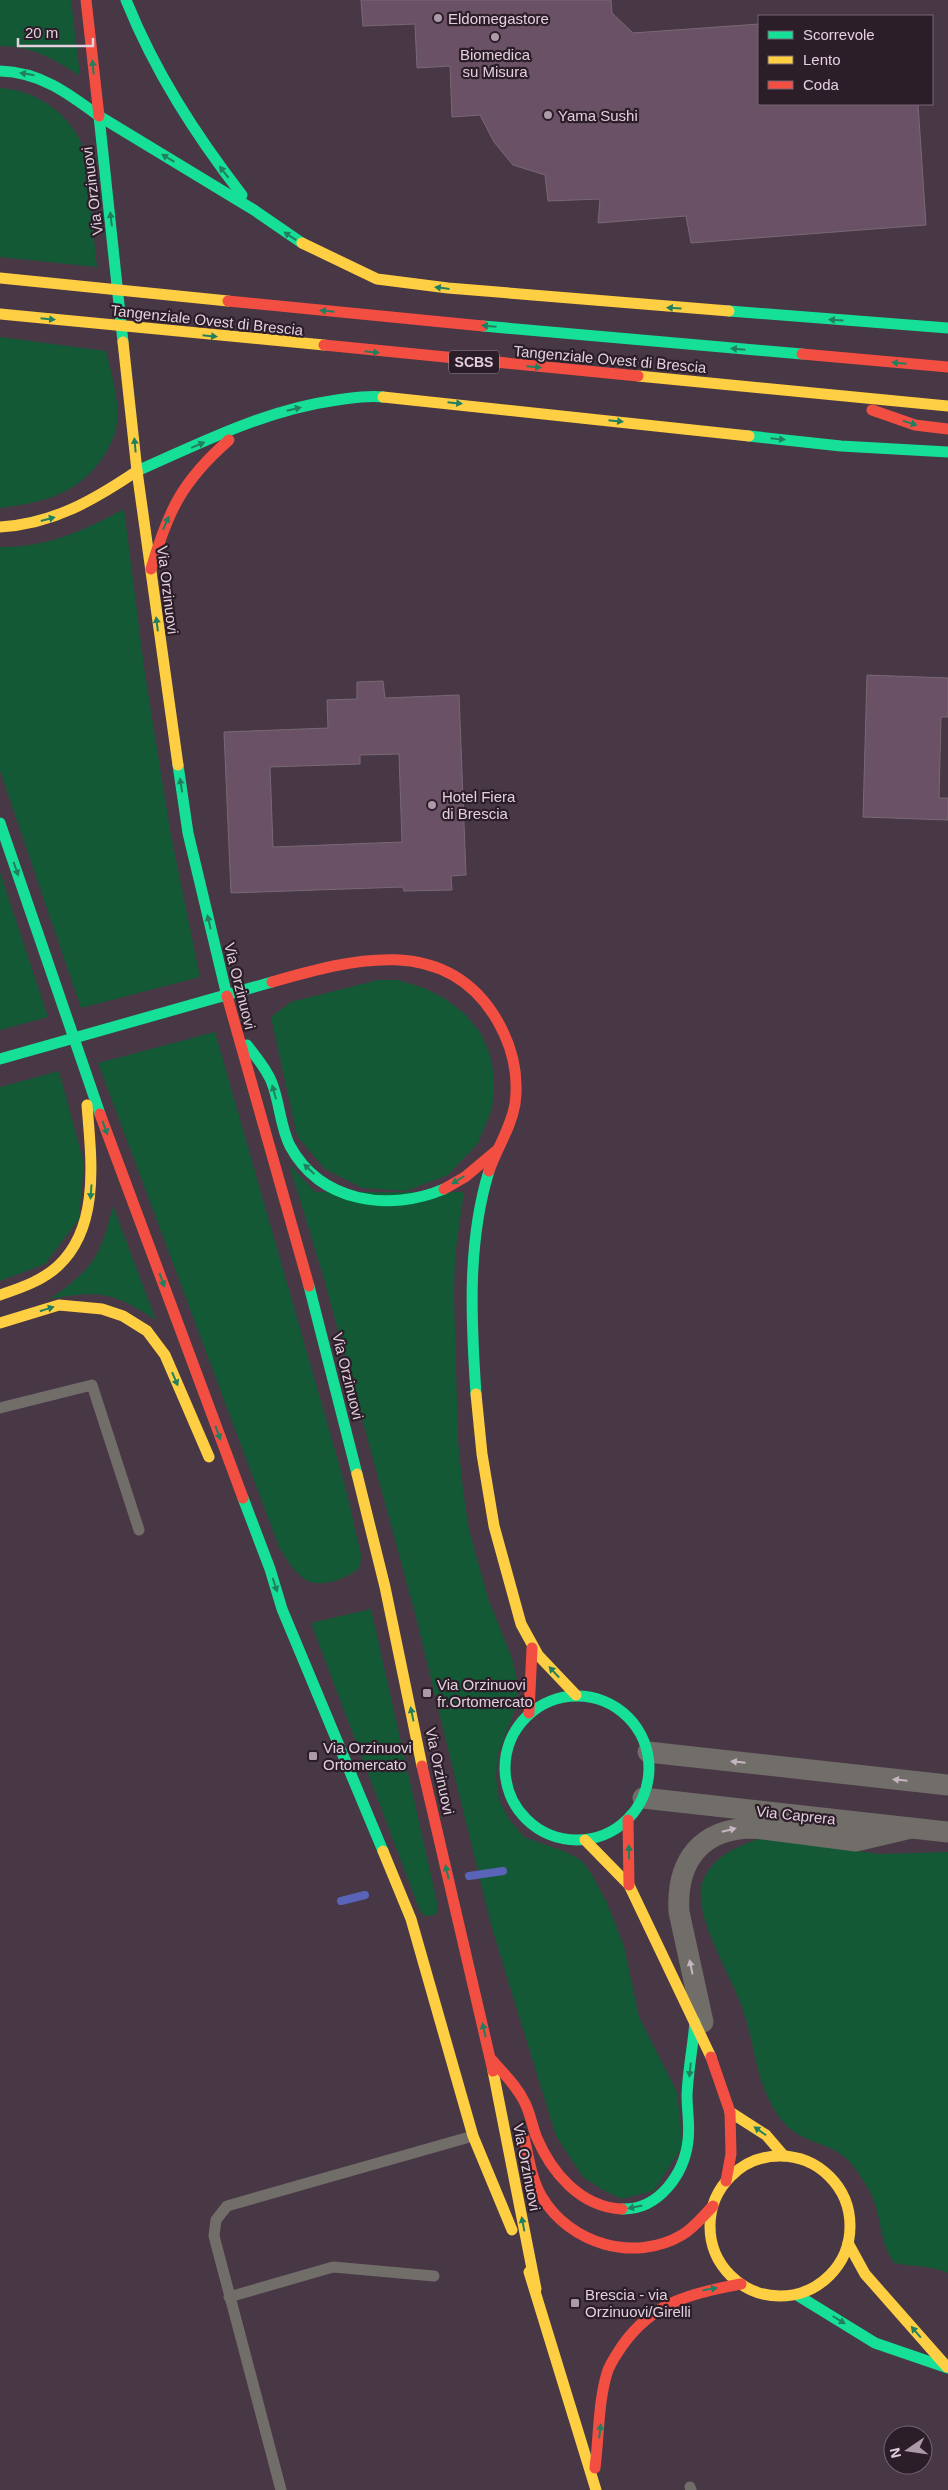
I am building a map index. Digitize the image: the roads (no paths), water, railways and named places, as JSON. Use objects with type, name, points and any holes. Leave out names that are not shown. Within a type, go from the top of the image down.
[{"type":"main road","name":"Via Orzinuovi","points":[[86,0],[137,471],[188,833],[235,1028],[330,1360],[387,1593],[422,1764],[490,2057],[536,2289],[595,2485]]},
{"type":"main road","points":[[126,0],[133,19],[171,93],[203,145],[254,210]]},
{"type":"main road","points":[[0,71],[36,75],[65,90],[99,116],[254,210],[293,239],[378,279],[497,293],[948,328]]},
{"type":"main road","name":"Tangenziale Ovest di Brescia","points":[[0,278],[453,323],[948,367]]},
{"type":"main road","name":"Tangenziale Ovest di Brescia","points":[[0,314],[948,406]]},
{"type":"main road","points":[[828,357],[896,351]]},
{"type":"main road","points":[[831,395],[915,425],[948,429]]},
{"type":"main road","points":[[0,527],[15,527],[74,511],[137,471],[247,424],[288,409],[336,400],[373,396],[840,446],[948,452]]},
{"type":"main road","points":[[151,569],[163,527],[175,502],[200,466],[247,424]]},
{"type":"main road","name":"Via Orzinuovi","points":[[0,823],[84,1070],[282,1609],[411,1919],[473,2136],[536,2289]]},
{"type":"main road","points":[[0,1059],[286,978],[375,958],[409,959],[434,966],[458,978],[482,998],[499,1021],[510,1046],[515,1071],[516,1096],[511,1122],[496,1151],[482,1192],[474,1236],[474,1339],[479,1439],[497,1545],[520,1618],[532,1648],[576,1695]]},
{"type":"main road","points":[[235,1028],[270,1077],[287,1139],[301,1162],[321,1180],[341,1192],[366,1200],[388,1204],[412,1200],[437,1192],[460,1180],[496,1151]]},
{"type":"main road","points":[[0,1296],[23,1289],[54,1271],[73,1250],[83,1231],[90,1203],[92,1176],[84,1070]]},
{"type":"main road","points":[[0,1323],[59,1305],[102,1309],[123,1316],[147,1332],[165,1355],[207,1456],[243,1500]]},
{"type":"main road","points":[[529,1713],[532,1648]]},
{"type":"main road","points":[[576,1695],[597,1698],[616,1706],[631,1719],[642,1734],[648,1752],[649,1776],[643,1798],[628,1820],[608,1833],[585,1840],[565,1840],[545,1833],[528,1822],[515,1806],[510,1794],[504,1767],[507,1747],[516,1728],[529,1713],[544,1703],[559,1697],[576,1695]]},
{"type":"main road","points":[[628,1820],[629,1885]]},
{"type":"main road","points":[[521,2129],[540,2195],[554,2216],[578,2233],[605,2244],[631,2249],[661,2246],[683,2235],[713,2206],[726,2181],[731,2154],[730,2112],[708,2049],[629,1885],[585,1840]]},
{"type":"main road","points":[[490,2057],[525,2101],[542,2148],[553,2169],[570,2188],[589,2201],[608,2209],[628,2209],[646,2205],[662,2195],[675,2180],[683,2164],[688,2147],[687,2105],[695,2022]]},
{"type":"main road","points":[[490,2057],[516,2111]]},
{"type":"main road","points":[[730,2112],[766,2135],[784,2156]]},
{"type":"main road","points":[[713,2206],[710,2228],[714,2250],[724,2269],[741,2284],[758,2293],[777,2297],[797,2295],[815,2288],[830,2276],[841,2261],[848,2243],[850,2223],[846,2203],[837,2185],[822,2170],[804,2160],[784,2156],[762,2158],[743,2166],[726,2181]]},
{"type":"main road","points":[[848,2243],[865,2274],[948,2368]]},
{"type":"main road","points":[[595,2485],[608,2371],[627,2338],[646,2318],[674,2299],[701,2290],[741,2284]]},
{"type":"main road","points":[[797,2295],[875,2343],[948,2368]]},
{"type":"street","points":[[648,1752],[948,1785]]},
{"type":"street","name":"Via Caprera","points":[[643,1798],[948,1832]]},
{"type":"street","points":[[708,2049],[679,1912],[680,1882],[684,1867],[694,1852],[706,1841],[721,1832],[739,1828],[754,1828],[856,1841],[911,1828]]},
{"type":"lane","points":[[0,1408],[92,1385],[139,1530]]},
{"type":"lane","points":[[281,2490],[214,2236],[216,2220],[227,2206],[473,2136]]},
{"type":"lane","points":[[230,2297],[333,2267],[434,2276]]},
{"type":"waterway","points":[[469,1876],[503,1871]]},
{"type":"waterway","points":[[341,1901],[365,1895]]},
{"type":"place","name":"Eldomegastore","points":[[438,18]]},
{"type":"place","name":"Biomedica su Misura","points":[[495,37]]},
{"type":"place","name":"Yama Sushi","points":[[548,115]]},
{"type":"place","name":"Hotel Fiera di Brescia","points":[[432,805]]},
{"type":"place","name":"Via Orzinuovi fr.Ortomercato","points":[[427,1693]]},
{"type":"place","name":"Via Orzinuovi Ortomercato","points":[[313,1756]]},
{"type":"place","name":"Brescia - via Orzinuovi/Girelli","points":[[575,2303]]}]
